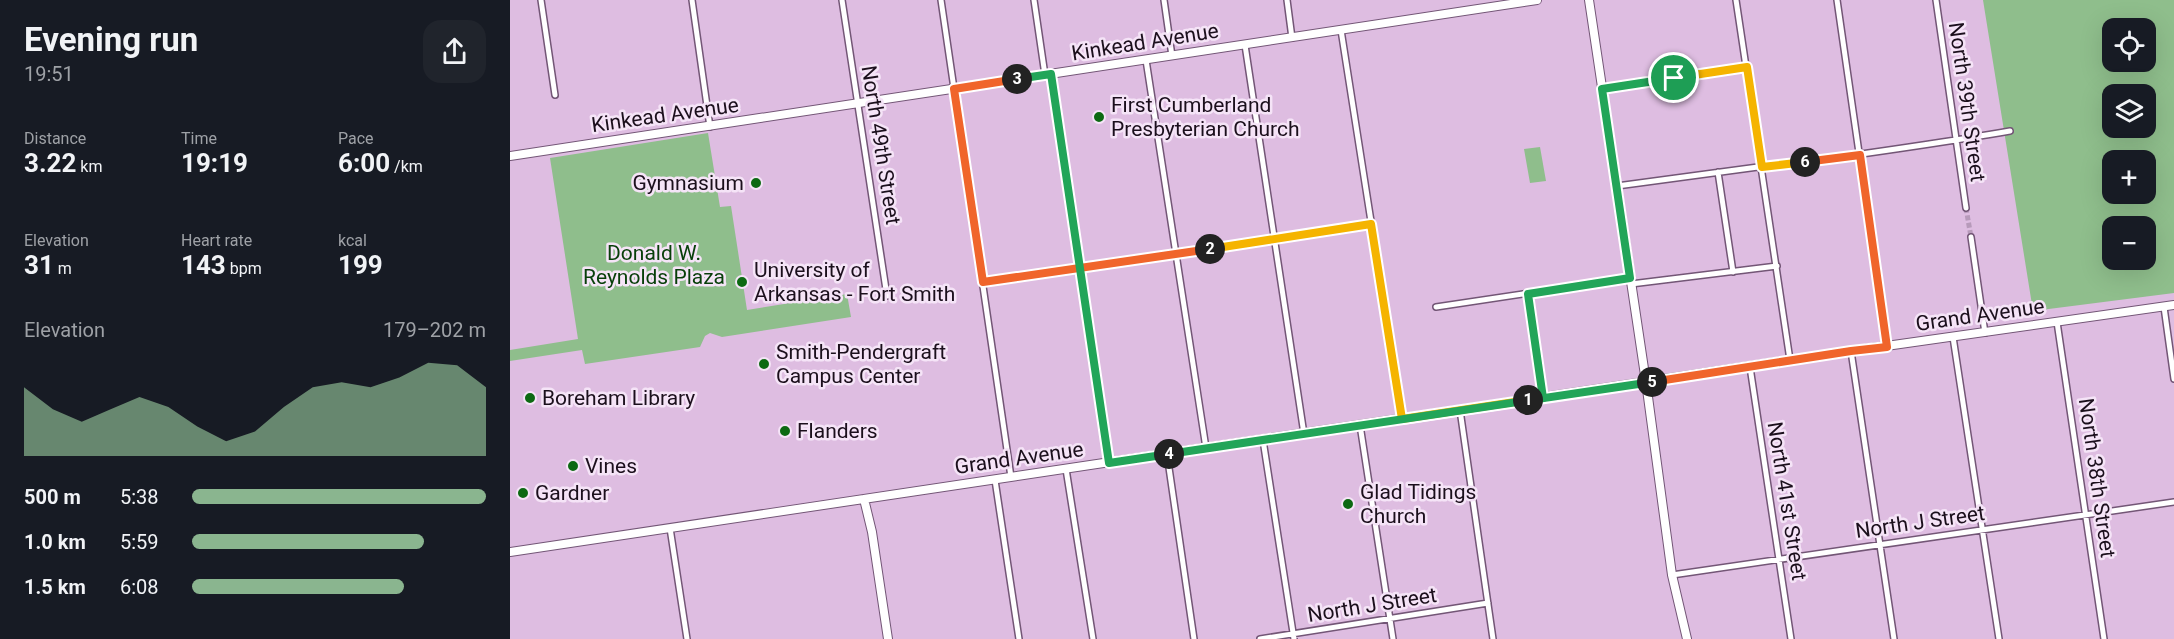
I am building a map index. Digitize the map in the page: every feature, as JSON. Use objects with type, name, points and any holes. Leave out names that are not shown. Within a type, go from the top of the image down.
[{"type":"street","points":[[542,0],[555,95]]},
{"type":"street","points":[[692,0],[710,127]]},
{"type":"street","name":"North 49th Street","points":[[842,0],[887,296]]},
{"type":"street","points":[[941,0],[1011,477]]},
{"type":"street","points":[[1034,0],[1080,267],[1109,463]]},
{"type":"street","points":[[1164,0],[1172,56]]},
{"type":"street","points":[[1287,0],[1292,38]]},
{"type":"street","name":"Kinkead Avenue","points":[[510,156],[1537,0]]},
{"type":"street","points":[[1589,0],[1646,382],[1672,575],[1687,639]]},
{"type":"street","points":[[1736,0],[1790,360]]},
{"type":"street","points":[[1837,0],[1887,347]]},
{"type":"street","name":"North 39th Street","points":[[1936,0],[1966,208]]},
{"type":"street","points":[[1341,30],[1402,419]]},
{"type":"street","points":[[1245,45],[1304,434]]},
{"type":"street","points":[[1146,60],[1206,448]]},
{"type":"street","points":[[1602,89],[1747,67]]},
{"type":"street","points":[[1617,186],[1860,155],[1956,141],[2010,130]]},
{"type":"street","points":[[1718,172],[1733,272]]},
{"type":"street","points":[[983,282],[1371,224]]},
{"type":"street","points":[[1971,237],[1985,333]]},
{"type":"street","points":[[1436,307],[1631,281],[1777,266]]},
{"type":"street","points":[[1528,294],[1543,398]]},
{"type":"street","name":"Grand Avenue","points":[[510,552],[1790,360],[2174,305]]},
{"type":"street","points":[[2164,307],[2174,379]]},
{"type":"street","name":"North 38th Street","points":[[2057,322],[2104,639]]},
{"type":"street","points":[[1953,338],[1999,639]]},
{"type":"street","points":[[1851,351],[1894,639]]},
{"type":"street","name":"North 41st Street","points":[[1750,367],[1791,639]]},
{"type":"street","points":[[1460,410],[1493,639]]},
{"type":"street","points":[[1360,425],[1392,639]]},
{"type":"street","points":[[1263,440],[1293,636]]},
{"type":"street","points":[[1167,454],[1194,639]]},
{"type":"street","points":[[1066,469],[1093,639]]},
{"type":"street","points":[[995,480],[1019,639]]},
{"type":"street","points":[[864,499],[872,532],[888,639]]},
{"type":"street","name":"North J Street","points":[[1672,575],[2174,502]]},
{"type":"street","points":[[670,528],[687,639]]},
{"type":"street","name":"North J Street","points":[[1260,639],[1293,636],[1488,603]]},
{"type":"green space","points":[[1983,0],[2174,0],[2174,293],[2033,311]]},
{"type":"green space","name":"Donald W. Reynolds Plaza","points":[[708,133],[720,207],[731,206],[747,310],[847,294],[851,317],[722,337],[710,333],[705,336],[700,347],[585,364],[582,350],[510,361],[510,350],[578,339],[550,158]]},
{"type":"green space","points":[[1540,147],[1546,181],[1530,183],[1524,149]]},
{"type":"tunnel","points":[[1966,208],[1971,237]]},
{"type":"place","name":"First Cumberland Presbyterian Church","points":[[1099,117]]},
{"type":"place","name":"Gymnasium","points":[[756,183]]},
{"type":"place","name":"University of Arkansas - Fort Smith","points":[[742,282]]},
{"type":"place","name":"Smith-Pendergraft Campus Center","points":[[764,364]]},
{"type":"place","name":"Boreham Library","points":[[530,398]]},
{"type":"place","name":"Flanders","points":[[785,431]]},
{"type":"place","name":"Vines","points":[[573,466]]},
{"type":"place","name":"Gardner","points":[[523,493]]},
{"type":"place","name":"Glad Tidings Church","points":[[1348,504]]},
{"type":"route","points":[[1674,78],[1602,89],[1630,278],[1528,294],[1543,398],[1402,419],[1371,224],[1177,254],[1162,255],[1080,267],[983,282],[954,89],[1051,74],[1073,220],[1080,267],[1109,463],[1887,347],[1860,155],[1762,167],[1747,67],[1674,78]]}]
